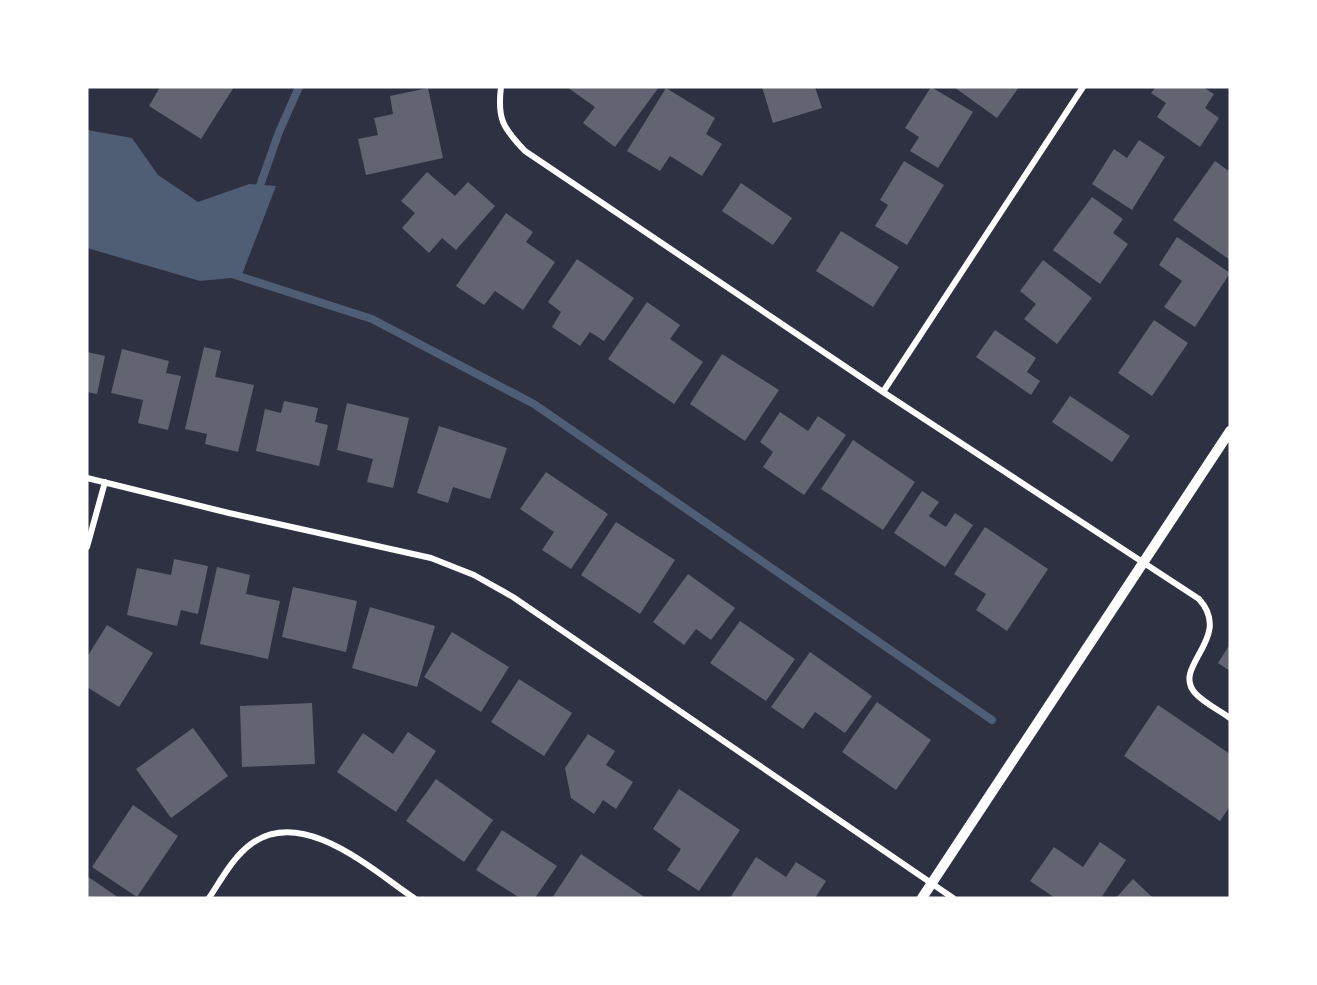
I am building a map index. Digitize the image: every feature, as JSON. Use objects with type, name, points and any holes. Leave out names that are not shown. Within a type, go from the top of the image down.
[{"type":"street","points":[[501,87],[499,108],[507,132],[525,152],[883,392],[1191,593],[1205,606],[1210,628],[1207,639],[1191,670],[1189,681],[1194,692],[1230,718]]},
{"type":"street","points":[[883,392],[1083,87]]},
{"type":"street","points":[[922,898],[1230,431]]},
{"type":"street","points":[[87,478],[431,558],[474,575],[513,597],[953,898]]},
{"type":"street","points":[[87,547],[105,482]]},
{"type":"street","points":[[209,898],[231,866],[252,844],[276,833],[303,834],[335,844],[414,898]]},
{"type":"water","points":[[87,130],[132,138],[158,175],[198,202],[249,184],[276,186],[241,277],[200,281],[87,248]]},
{"type":"building","points":[[160,87],[234,87],[201,139],[149,106]]},
{"type":"building","points":[[567,87],[659,87],[615,147],[583,123],[595,107]]},
{"type":"building","points":[[762,87],[815,87],[822,108],[773,123]]},
{"type":"building","points":[[931,87],[973,112],[938,168],[910,151],[919,137],[905,128]]},
{"type":"building","points":[[954,87],[1019,87],[997,118]]},
{"type":"building","points":[[1156,87],[1203,87],[1214,94],[1205,108],[1219,118],[1200,147],[1157,117],[1166,103],[1151,93]]},
{"type":"building","points":[[428,88],[443,158],[366,175],[358,139],[378,135],[374,118],[393,114],[390,96]]},
{"type":"building","points":[[666,88],[715,118],[706,134],[722,144],[702,176],[670,156],[660,171],[627,151]]},
{"type":"building","points":[[1139,140],[1165,157],[1132,210],[1092,184],[1114,149],[1127,158]]},
{"type":"building","points":[[904,161],[944,185],[907,245],[875,226],[888,205],[880,200]]},
{"type":"building","points":[[1215,161],[1230,172],[1230,260],[1173,220]]},
{"type":"building","points":[[427,172],[455,196],[468,182],[495,206],[456,250],[442,238],[429,253],[402,228],[415,213],[401,201]]},
{"type":"building","points":[[741,183],[792,218],[773,245],[722,211]]},
{"type":"building","points":[[1092,197],[1123,219],[1113,233],[1128,244],[1100,284],[1053,250]]},
{"type":"building","points":[[506,213],[533,232],[526,242],[555,262],[523,310],[495,291],[484,305],[456,286]]},
{"type":"building","points":[[841,231],[899,267],[873,307],[816,271]]},
{"type":"building","points":[[1177,237],[1230,273],[1195,327],[1164,307],[1182,281],[1159,265]]},
{"type":"building","points":[[577,259],[634,298],[604,341],[590,332],[580,346],[552,327],[561,312],[548,302]]},
{"type":"building","points":[[1043,260],[1092,298],[1057,344],[1024,319],[1036,304],[1020,291]]},
{"type":"building","points":[[647,302],[680,325],[670,339],[703,362],[674,404],[608,359]]},
{"type":"building","points":[[1154,320],[1188,343],[1152,396],[1118,373]]},
{"type":"building","points":[[995,330],[1036,358],[1027,372],[1040,381],[1031,395],[976,357]]},
{"type":"building","points":[[204,347],[221,351],[215,377],[254,385],[238,452],[205,444],[207,434],[185,429]]},
{"type":"building","points":[[122,349],[169,361],[166,373],[181,376],[168,430],[138,423],[143,400],[111,393]]},
{"type":"building","points":[[87,352],[105,356],[97,394],[87,392]]},
{"type":"building","points":[[722,354],[779,390],[745,441],[690,404]]},
{"type":"building","points":[[1070,396],[1130,436],[1112,462],[1052,422]]},
{"type":"building","points":[[284,401],[318,408],[315,422],[328,425],[319,466],[256,451],[265,409],[281,413]]},
{"type":"building","points":[[347,403],[409,418],[393,488],[367,482],[373,459],[337,450]]},
{"type":"building","points":[[780,412],[808,431],[818,416],[846,435],[804,495],[763,467],[773,452],[760,442]]},
{"type":"building","points":[[439,426],[507,448],[490,499],[453,487],[448,503],[417,493]]},
{"type":"building","points":[[853,440],[915,482],[883,530],[821,489]]},
{"type":"building","points":[[546,472],[608,514],[571,569],[542,550],[554,532],[520,509]]},
{"type":"building","points":[[922,491],[939,502],[929,516],[946,527],[955,513],[973,525],[945,567],[894,533]]},
{"type":"building","points":[[616,522],[675,560],[640,614],[581,575]]},
{"type":"building","points":[[985,527],[1048,569],[1007,631],[976,610],[986,594],[954,574]]},
{"type":"building","points":[[174,559],[208,566],[198,614],[181,610],[177,626],[127,615],[137,568],[171,575]]},
{"type":"building","points":[[217,567],[250,575],[246,594],[280,601],[268,659],[200,644]]},
{"type":"building","points":[[688,574],[735,608],[711,640],[696,629],[684,645],[653,622]]},
{"type":"building","points":[[293,587],[357,601],[346,652],[282,637]]},
{"type":"building","points":[[370,607],[435,626],[417,687],[352,668]]},
{"type":"building","points":[[740,621],[795,659],[766,701],[710,663]]},
{"type":"building","points":[[107,625],[153,653],[119,707],[87,687],[87,657]]},
{"type":"building","points":[[452,632],[509,667],[481,712],[424,677]]},
{"type":"building","points":[[1230,644],[1230,671],[1218,663]]},
{"type":"building","points":[[810,652],[872,696],[845,733],[815,712],[803,729],[771,707]]},
{"type":"building","points":[[519,679],[572,713],[544,756],[491,722]]},
{"type":"building","points":[[877,702],[931,740],[896,790],[842,752]]},
{"type":"building","points":[[312,703],[315,764],[242,767],[240,706]]},
{"type":"building","points":[[1158,705],[1230,754],[1230,806],[1220,821],[1124,756]]},
{"type":"building","points":[[193,728],[228,776],[171,818],[136,769]]},
{"type":"building","points":[[408,732],[436,751],[396,812],[337,772],[363,733],[393,754]]},
{"type":"building","points":[[588,734],[615,751],[606,765],[633,782],[616,809],[603,800],[594,814],[571,798],[565,768]]},
{"type":"building","points":[[436,779],[493,820],[464,862],[406,821]]},
{"type":"building","points":[[679,789],[740,830],[699,891],[667,870],[681,849],[653,829]]},
{"type":"building","points":[[133,805],[178,836],[137,897],[92,867]]},
{"type":"building","points":[[502,830],[557,866],[535,898],[520,898],[476,870]]},
{"type":"building","points":[[1100,842],[1126,860],[1101,898],[1055,898],[1030,881],[1054,847],[1083,867]]},
{"type":"building","points":[[581,854],[643,896],[642,898],[552,898]]},
{"type":"building","points":[[756,857],[786,877],[796,862],[826,881],[815,898],[730,898]]},
{"type":"building","points":[[87,876],[119,898],[87,898]]},
{"type":"building","points":[[1133,879],[1153,898],[1116,898]]},
{"type":"waterway","points":[[257,194],[279,132],[299,87]]},
{"type":"waterway","points":[[232,274],[372,319],[534,404],[992,720]]}]
